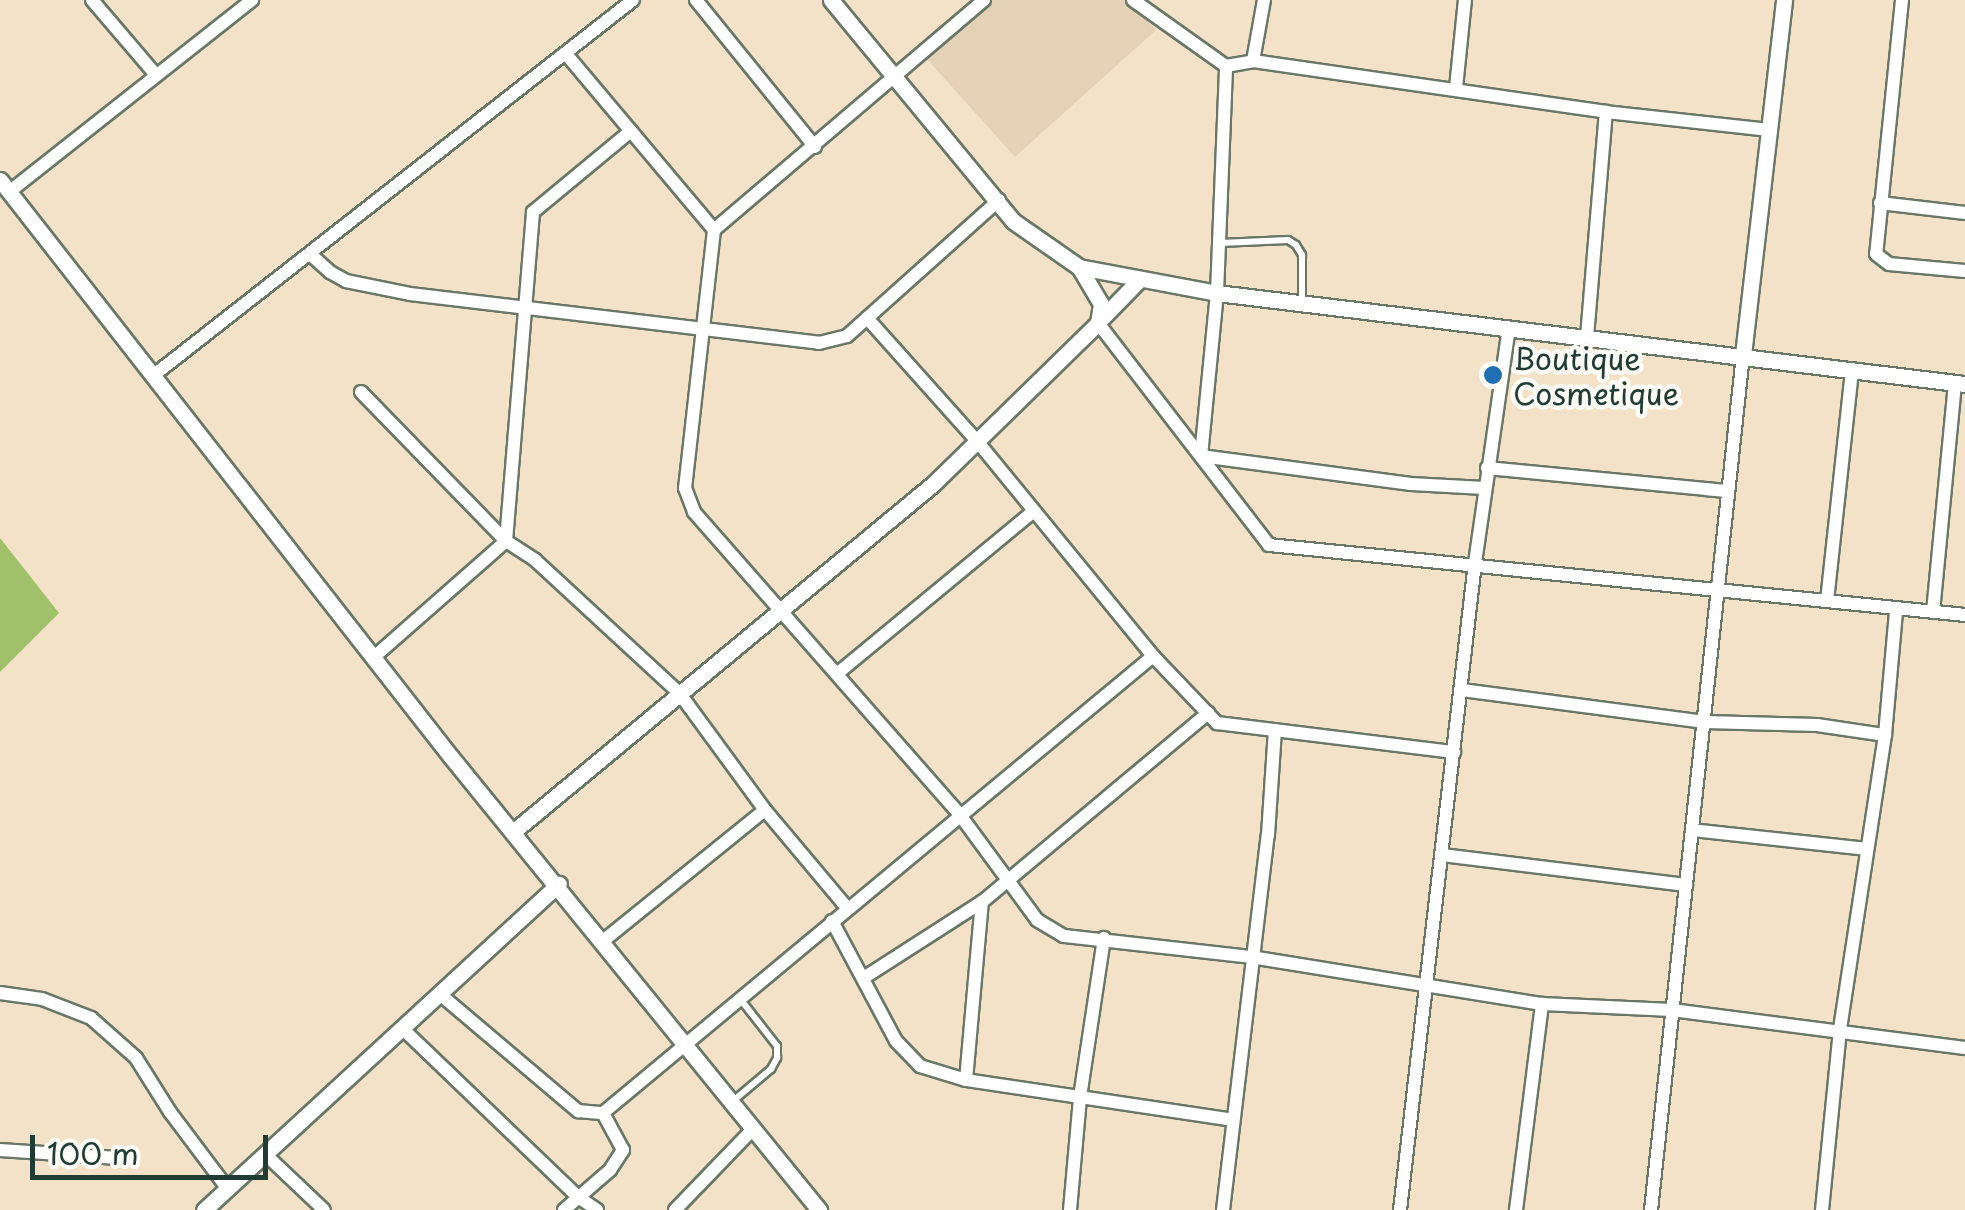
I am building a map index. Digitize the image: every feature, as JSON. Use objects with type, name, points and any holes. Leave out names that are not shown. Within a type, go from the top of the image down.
[{"type":"street","points":[[92,0],[156,76]]},
{"type":"street","points":[[252,0],[156,76],[4,186],[374,657],[819,1210]]},
{"type":"street","points":[[154,375],[634,0]]},
{"type":"street","points":[[696,0],[814,147]]},
{"type":"street","points":[[831,0],[1014,221],[1080,267],[1217,293],[1743,354],[1960,384],[1933,612]]},
{"type":"street","points":[[984,0],[896,79],[714,230],[686,488],[694,512],[783,608],[960,815],[1051,931],[1252,957],[1542,1004],[1672,1010],[1965,1048]]},
{"type":"street","points":[[1253,61],[1264,0]]},
{"type":"street","points":[[1456,88],[1465,0]]},
{"type":"street","points":[[1651,1210],[1726,491],[1784,0]]},
{"type":"street","points":[[1902,0],[1876,249],[1879,258],[1889,264],[1965,271]]},
{"type":"street","points":[[1138,2],[1226,66],[1253,61],[1606,112],[1768,130]]},
{"type":"street","points":[[566,54],[714,230]]},
{"type":"street","points":[[1201,456],[1217,293],[1226,66]]},
{"type":"street","points":[[1587,337],[1606,112]]},
{"type":"street","points":[[374,657],[506,541],[533,212],[630,130]]},
{"type":"street","points":[[310,254],[346,280],[410,294],[819,342],[848,336],[999,200]]},
{"type":"street","points":[[1880,204],[1965,213]]},
{"type":"street","points":[[1080,267],[1101,304],[1098,322],[1269,545],[1474,563],[1896,612],[1965,615]]},
{"type":"street","points":[[514,831],[933,484],[1139,280]]},
{"type":"street","points":[[868,318],[977,441],[1153,656],[1208,713],[1228,727],[1454,752]]},
{"type":"street","points":[[1400,1210],[1474,563],[1508,328]]},
{"type":"street","points":[[1827,601],[1852,369]]},
{"type":"street","points":[[361,392],[506,541],[535,560],[680,694],[765,810],[848,909]]},
{"type":"street","points":[[1201,456],[1411,484],[1484,488]]},
{"type":"street","points":[[1488,468],[1726,491]]},
{"type":"street","points":[[838,673],[1034,511]]},
{"type":"street","points":[[1822,1210],[1840,1029],[1885,735],[1896,612]]},
{"type":"street","points":[[442,995],[578,1111],[602,1113],[1153,656]]},
{"type":"street","points":[[1462,690],[1704,722],[1817,725],[1885,735]]},
{"type":"street","points":[[865,977],[982,902],[1208,713]]},
{"type":"street","points":[[1223,1210],[1275,730]]},
{"type":"street","points":[[603,941],[765,810]]},
{"type":"street","points":[[1692,830],[1866,850]]},
{"type":"street","points":[[1442,854],[1686,884]]},
{"type":"street","points":[[204,1210],[559,884]]},
{"type":"street","points":[[966,1080],[982,902]]},
{"type":"street","points":[[832,921],[896,1041],[920,1066],[966,1080],[1233,1120]]},
{"type":"street","points":[[1070,1210],[1080,1097],[1104,938]]},
{"type":"street","points":[[0,993],[42,1000],[91,1018],[136,1058],[170,1112],[227,1188]]},
{"type":"street","points":[[1516,1210],[1542,1004]]},
{"type":"street","points":[[404,1030],[578,1198],[596,1210]]},
{"type":"street","points":[[564,1210],[610,1170],[623,1150],[602,1113]]},
{"type":"street","points":[[675,1210],[752,1129]]},
{"type":"street","points":[[0,1150],[118,1158]]},
{"type":"street","points":[[265,1154],[324,1210]]},
{"type":"lane","points":[[1219,243],[1288,240],[1296,245],[1302,255],[1302,303]]},
{"type":"lane","points":[[732,1103],[771,1069],[777,1058],[777,1046],[740,999]]},
{"type":"shaded area","points":[[990,0],[1128,0],[1156,30],[1015,157],[926,58]]},
{"type":"green space","points":[[0,538],[59,613],[0,672]]},
{"type":"place","name":"Boutique Cosmetique","points":[[1493,375]]}]
